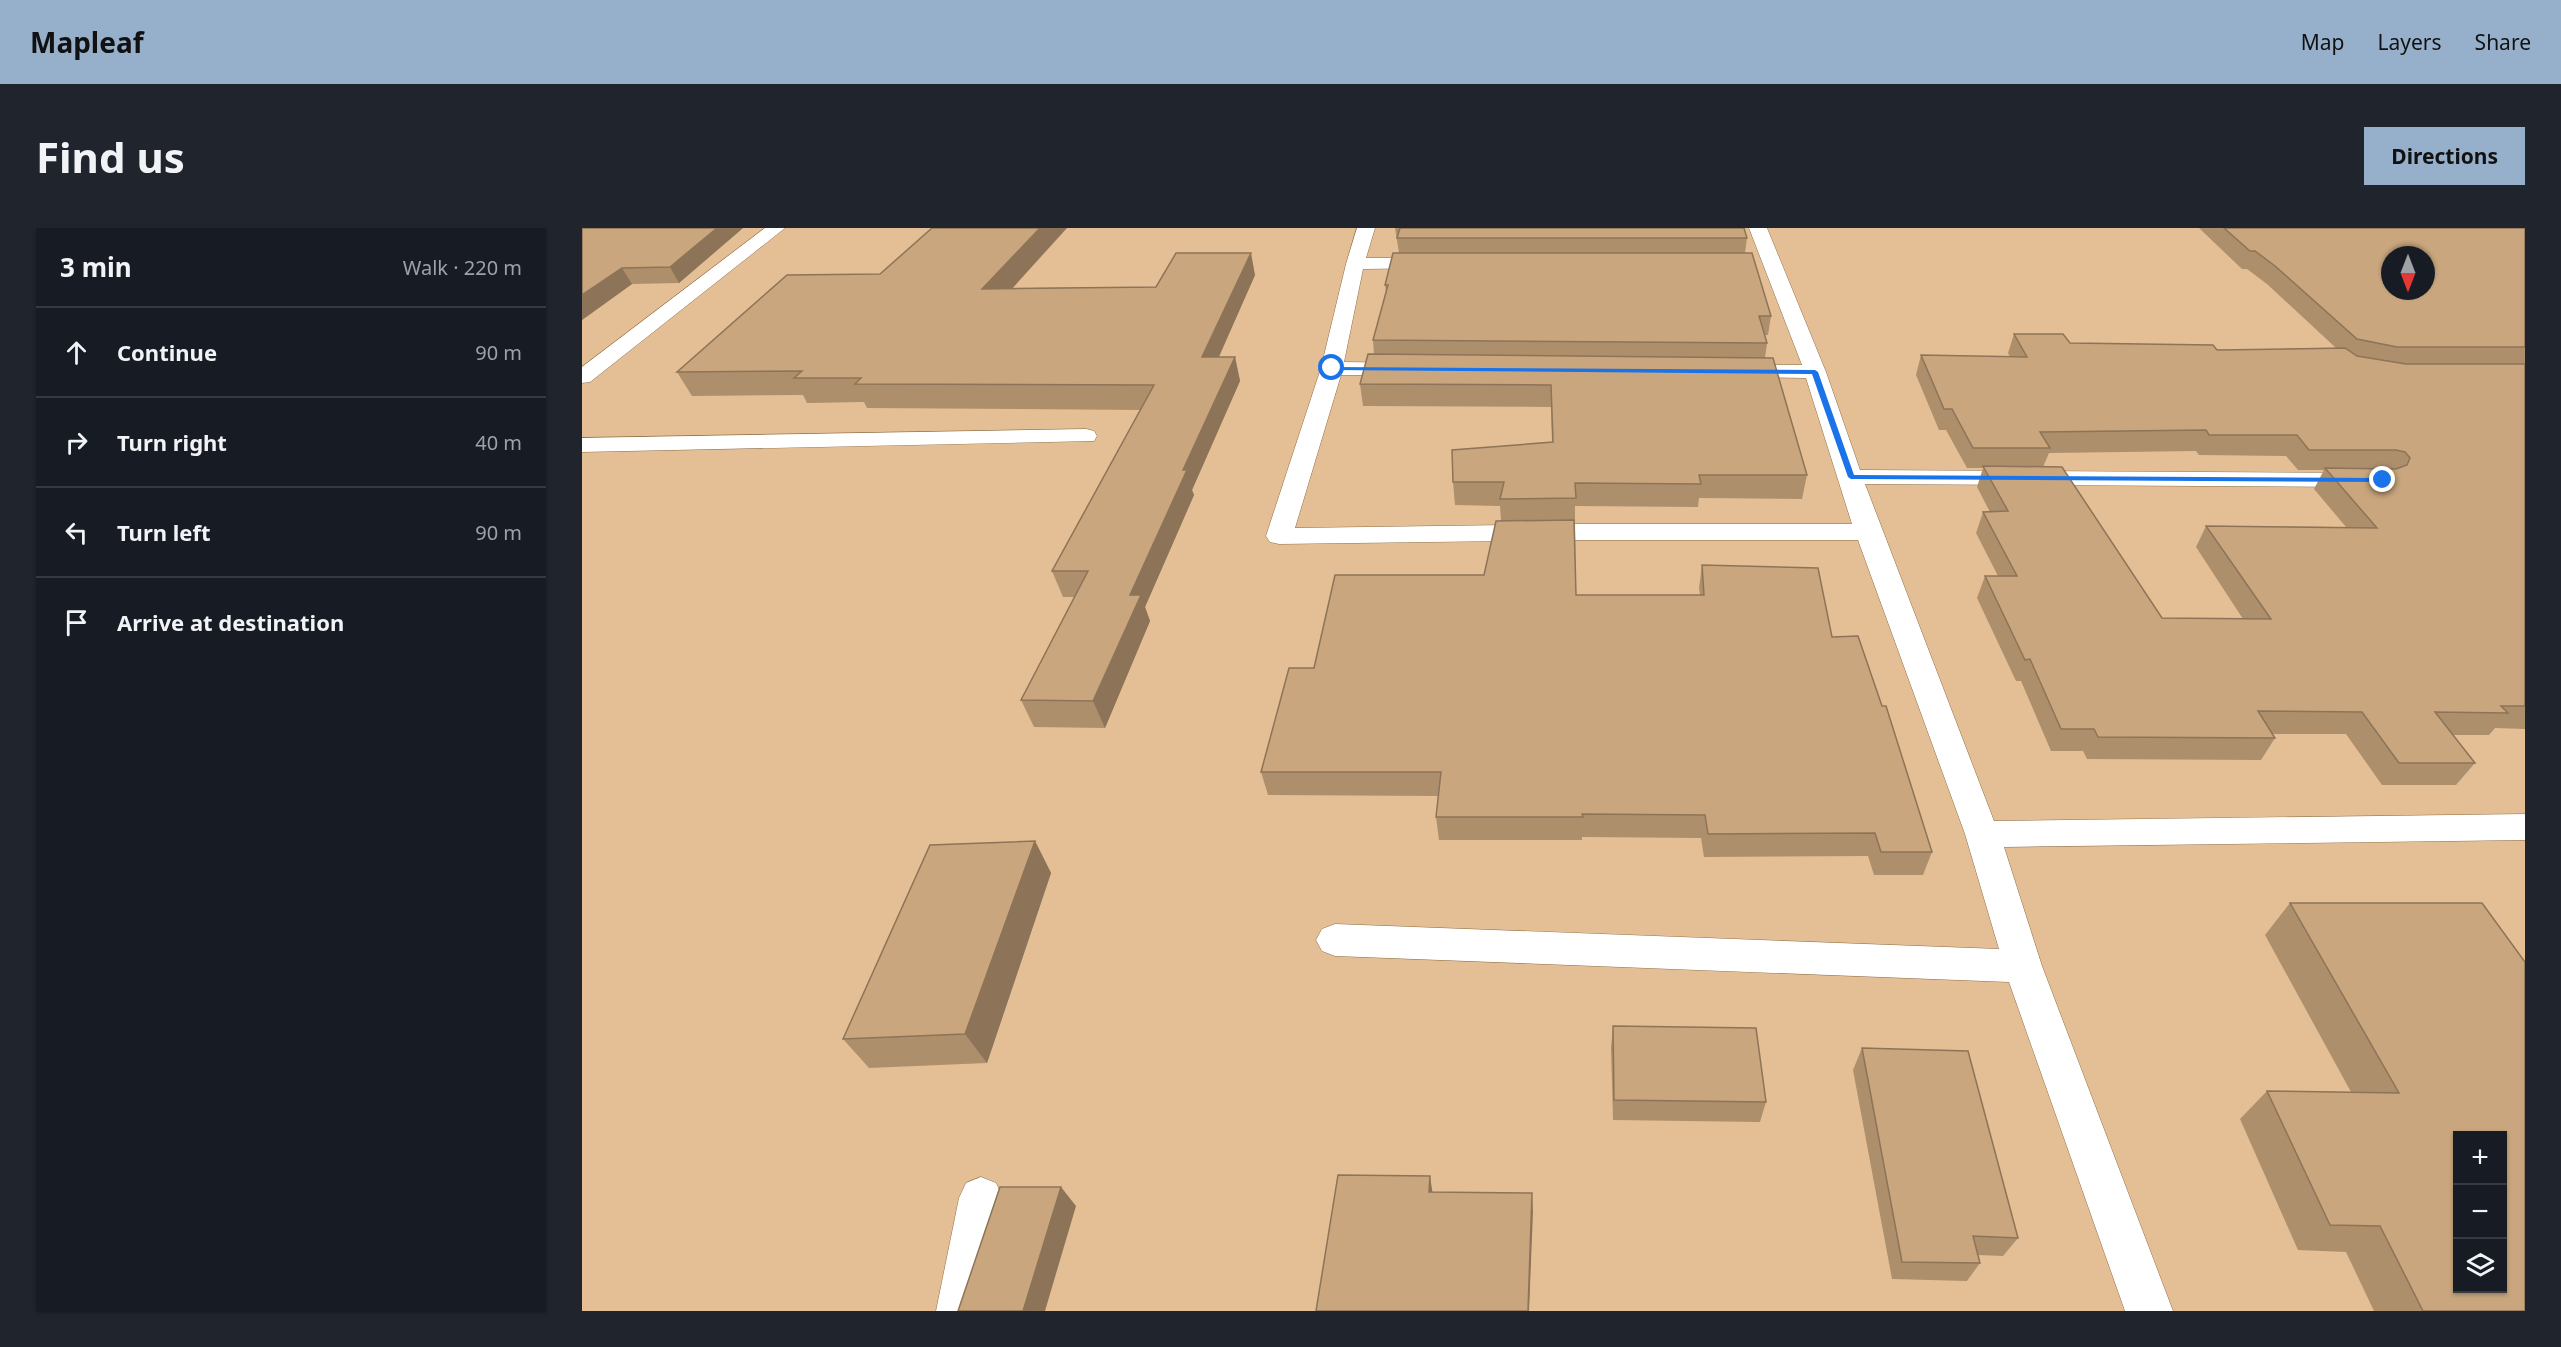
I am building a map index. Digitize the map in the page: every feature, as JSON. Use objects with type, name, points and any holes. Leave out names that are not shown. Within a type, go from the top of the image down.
[{"type":"street","points":[[582,378],[776,228]]},
{"type":"street","points":[[1366,228],[1355,264],[1332,368],[1279,536],[1578,532],[1868,532]]},
{"type":"street","points":[[1758,228],[1761,263],[1815,372],[1868,532],[1982,834],[2023,966],[2149,1311]]},
{"type":"street","points":[[1355,264],[1450,263]]},
{"type":"street","points":[[1332,368],[1426,369]]},
{"type":"street","points":[[1709,371],[1815,372]]},
{"type":"street","points":[[1851,477],[2383,480]]},
{"type":"street","points":[[1982,834],[2525,827]]},
{"type":"street","points":[[1335,940],[2023,966]]},
{"type":"lane","points":[[582,445],[1086,436]]},
{"type":"lane","points":[[959,1311],[981,1198]]},
{"type":"building","points":[[582,228],[717,228],[670,267],[622,268],[582,295]]},
{"type":"building","points":[[932,228],[1040,228],[982,289],[1156,287],[1176,253],[1251,253],[1202,357],[1235,357],[1183,470],[1187,470],[1130,595],[1141,595],[1093,701],[1021,700],[1088,571],[1052,571],[1154,385],[855,384],[861,378],[794,378],[802,371],[677,372],[787,275],[880,274]]},
{"type":"building","points":[[1400,228],[1744,228],[1747,238],[1397,238]]},
{"type":"building","points":[[2224,228],[2525,228],[2525,347],[2397,347],[2357,339],[2255,251],[2250,251]]},
{"type":"building","points":[[1393,253],[1752,253],[1771,316],[1759,316],[1767,343],[1373,340],[1388,285],[1385,285]]},
{"type":"building","points":[[2014,334],[2063,334],[2070,343],[2213,345],[2217,350],[2345,348],[2357,356],[2406,364],[2525,364],[2525,706],[2501,706],[2508,713],[2435,712],[2475,763],[2399,763],[2362,712],[2258,711],[2275,738],[2098,737],[2094,729],[2061,729],[2030,659],[2025,660],[1985,576],[2017,576],[1983,512],[2008,511],[1983,466],[2062,467],[2162,618],[2271,619],[2206,526],[2377,528],[2325,468],[2396,469],[2407,465],[2410,458],[2405,452],[2396,450],[2309,450],[2297,435],[2209,435],[2206,430],[2040,432],[2050,448],[1973,448],[1952,409],[1944,409],[1921,355],[2027,357]]},
{"type":"building","points":[[1368,354],[1773,358],[1807,475],[1699,475],[1701,484],[1575,483],[1576,498],[1500,499],[1504,482],[1453,482],[1452,450],[1553,442],[1551,385],[1360,384]]},
{"type":"building","points":[[1574,520],[1576,595],[1704,595],[1702,565],[1818,568],[1832,637],[1858,636],[1882,706],[1886,706],[1932,852],[1881,852],[1875,833],[1708,834],[1705,815],[1582,814],[1583,817],[1436,817],[1441,772],[1261,772],[1289,668],[1314,668],[1335,575],[1484,575],[1496,521]]},
{"type":"building","points":[[1035,841],[965,1034],[843,1039],[930,845]]},
{"type":"building","points":[[2290,903],[2482,903],[2525,962],[2525,1311],[2423,1311],[2380,1226],[2330,1225],[2267,1091],[2399,1093]]},
{"type":"building","points":[[1613,1026],[1756,1028],[1766,1102],[1614,1100]]},
{"type":"building","points":[[1862,1048],[1968,1051],[2018,1238],[1973,1236],[1980,1263],[1902,1262]]},
{"type":"building","points":[[1338,1175],[1430,1176],[1429,1192],[1532,1193],[1528,1311],[1316,1311]]},
{"type":"building","points":[[1000,1187],[1061,1187],[1023,1311],[958,1311]]},
{"type":"route","points":[[1332,368],[1815,372],[1851,477],[2383,480]]}]
